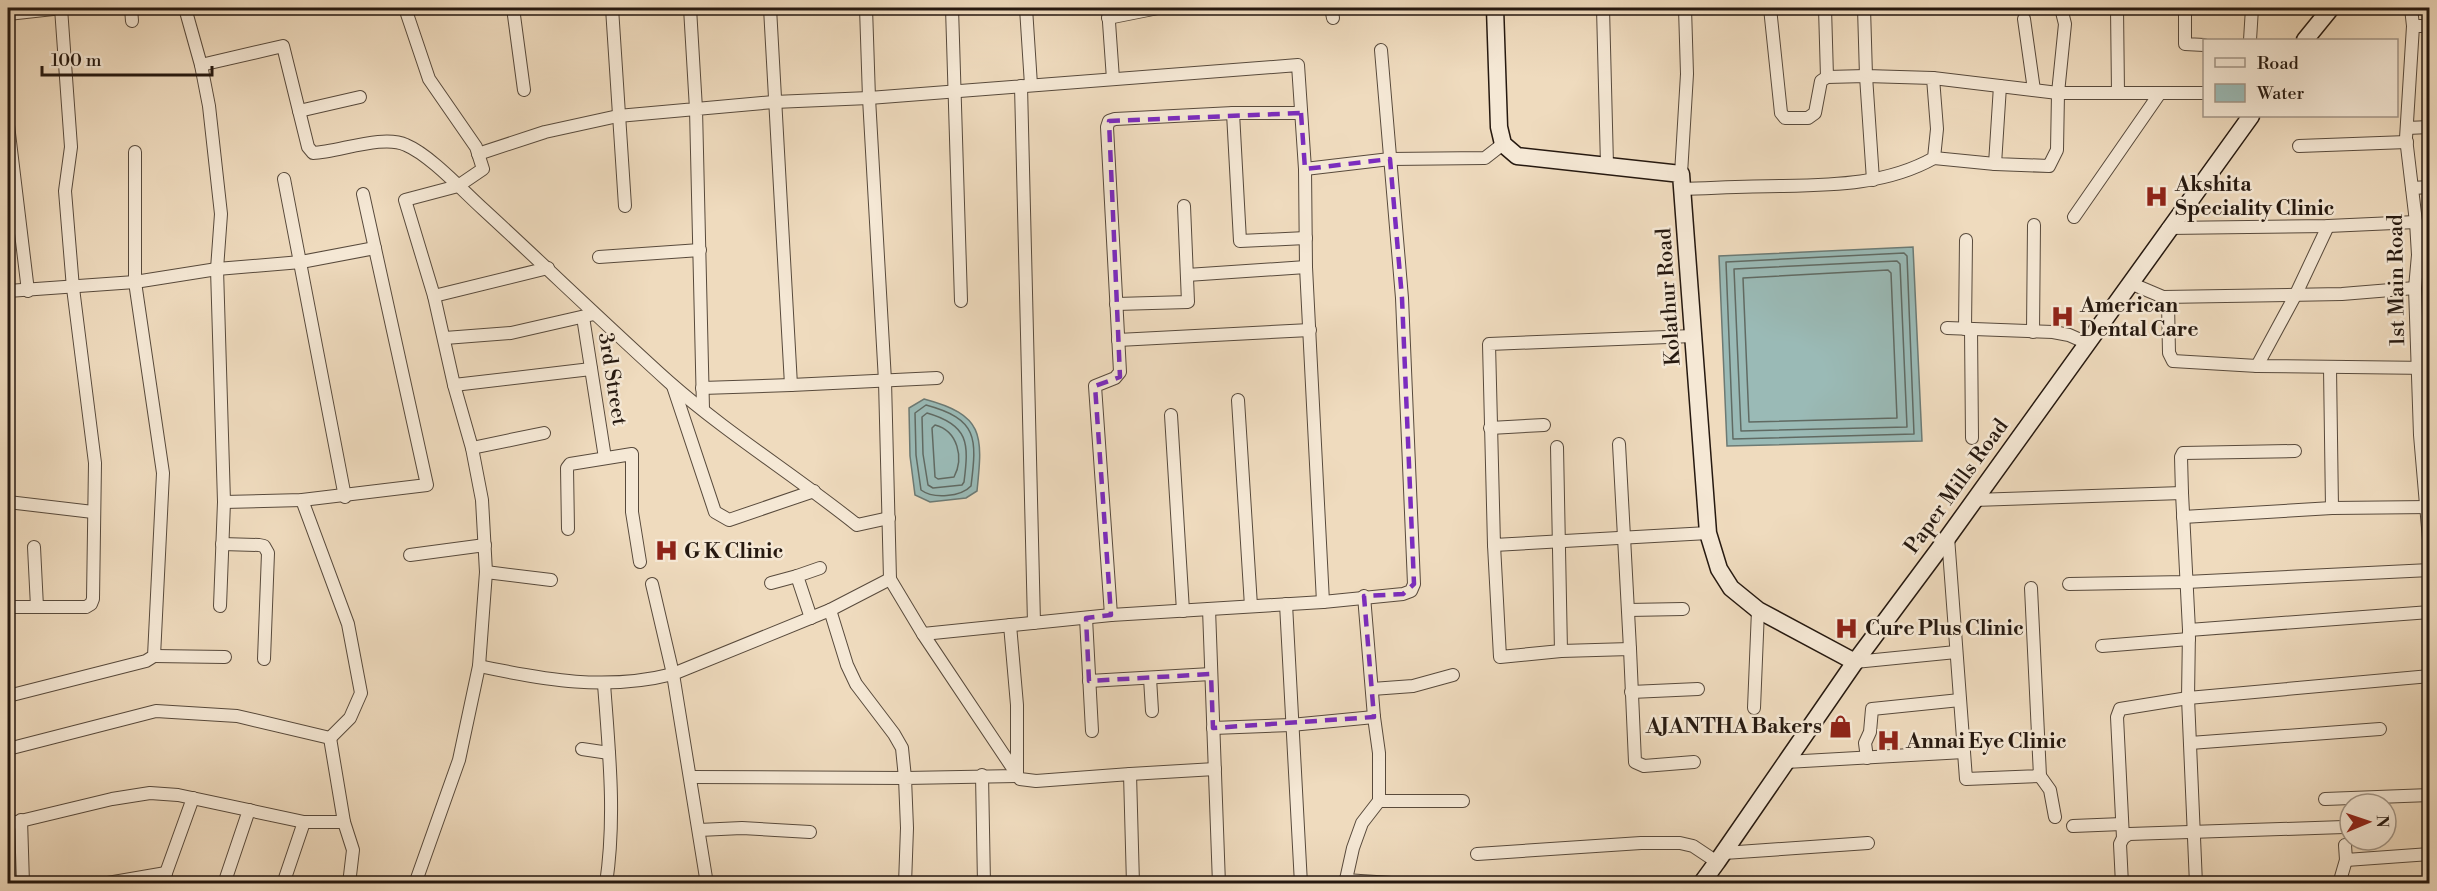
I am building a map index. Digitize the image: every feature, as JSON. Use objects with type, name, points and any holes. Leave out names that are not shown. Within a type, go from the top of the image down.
[{"type":"main road","points":[[1495,8],[1499,127],[1503,144],[1517,156],[1607,165],[1682,182]]},
{"type":"main road","points":[[2306,39],[2331,8]]},
{"type":"main road","name":"Paper Mills Road","points":[[1701,884],[1855,662],[1948,537],[2249,117]]},
{"type":"main road","name":"Kolathur Road","points":[[1682,182],[1708,533],[1719,569],[1731,588],[1758,610],[1855,662]]},
{"type":"street","points":[[8,14],[62,8],[71,147],[65,191],[72,288],[95,463],[93,599],[91,604],[86,607],[8,607]]},
{"type":"street","points":[[131,8],[132,21]]},
{"type":"street","points":[[185,8],[201,65],[209,106],[221,214],[217,269],[224,502],[220,606]]},
{"type":"street","points":[[405,8],[429,80],[476,147],[483,169],[458,186],[405,200],[434,296],[454,385],[472,448],[482,500],[486,572],[479,666],[459,760],[415,884]]},
{"type":"street","points":[[513,8],[524,90]]},
{"type":"street","points":[[612,8],[625,206]]},
{"type":"street","points":[[690,8],[696,109],[703,409]]},
{"type":"street","points":[[770,8],[790,385]]},
{"type":"street","points":[[866,8],[885,381],[890,579],[923,634],[1017,776]]},
{"type":"street","points":[[952,8],[961,301]]},
{"type":"street","points":[[1026,8],[1034,623]]},
{"type":"street","points":[[1113,79],[1108,13],[1158,8]]},
{"type":"street","points":[[1603,8],[1607,165]]},
{"type":"street","points":[[1685,8],[1687,74],[1682,182],[1822,185],[1874,180],[1917,168],[1934,158],[2049,166],[2057,150],[2058,93],[2065,24],[2061,8]]},
{"type":"street","points":[[1770,8],[1781,113],[1785,118],[1808,118],[1815,113],[1821,81],[1827,77],[1933,78],[2058,93],[2203,93]]},
{"type":"street","points":[[1825,8],[1827,77]]},
{"type":"street","points":[[1864,8],[1866,76],[1874,180]]},
{"type":"street","points":[[2117,8],[2118,93]]},
{"type":"street","points":[[2185,8],[2185,44],[2203,45]]},
{"type":"street","points":[[2250,39],[2252,8]]},
{"type":"street","name":"1st Main Road","points":[[2411,8],[2413,26],[2407,142],[2416,222],[2424,255],[2415,288],[2424,368],[2430,551]]},
{"type":"street","points":[[2024,19],[2034,90]]},
{"type":"street","points":[[2413,26],[2430,26]]},
{"type":"street","points":[[201,65],[283,46],[308,147],[313,153],[398,141],[409,146],[458,186],[548,268],[589,315],[703,409],[856,525],[889,518]]},
{"type":"street","points":[[923,634],[1111,615],[1323,602],[1364,596],[1403,594],[1411,591],[1414,584],[1402,298],[1381,50]]},
{"type":"street","points":[[478,154],[545,132],[618,116],[774,102],[955,92],[1298,65],[1305,169],[1306,267],[1323,602]]},
{"type":"street","points":[[1933,78],[1937,129],[1934,158]]},
{"type":"street","points":[[1995,164],[2000,87]]},
{"type":"street","points":[[2074,217],[2160,93]]},
{"type":"street","points":[[299,111],[360,97]]},
{"type":"street","points":[[1111,615],[1095,386],[1115,378],[1120,372],[1107,127],[1109,121],[1233,113],[1301,113]]},
{"type":"street","points":[[1233,113],[1240,241],[1306,238]]},
{"type":"street","points":[[8,125],[28,291]]},
{"type":"street","points":[[2407,128],[2430,127]]},
{"type":"street","points":[[2299,146],[2407,142]]},
{"type":"street","points":[[1305,169],[1390,159],[1485,158],[1503,144]]},
{"type":"street","points":[[135,152],[135,282],[163,473],[154,656]]},
{"type":"street","points":[[284,179],[345,496]]},
{"type":"street","points":[[2412,188],[2430,187]]},
{"type":"street","points":[[224,502],[302,500],[427,485],[363,194]]},
{"type":"street","points":[[1116,304],[1188,302],[1184,206]]},
{"type":"street","points":[[2169,228],[2328,226],[2416,222]]},
{"type":"street","points":[[2033,332],[2034,225]]},
{"type":"street","points":[[2257,366],[2296,294],[2328,226]]},
{"type":"street","points":[[1966,240],[1972,438]]},
{"type":"street","points":[[8,291],[135,282],[217,269],[301,262],[375,248]]},
{"type":"street","points":[[599,257],[700,250]]},
{"type":"street","points":[[1187,275],[1306,267]]},
{"type":"street","points":[[434,296],[548,268]]},
{"type":"street","points":[[2130,283],[2163,297],[2342,294],[2415,288]]},
{"type":"street","points":[[2163,297],[2168,303],[2169,353],[2173,361],[2257,366],[2424,368]]},
{"type":"street","points":[[2416,304],[2430,303]]},
{"type":"street","points":[[445,338],[511,333],[589,315]]},
{"type":"street","name":"3rd Street","points":[[589,315],[591,369],[605,458]]},
{"type":"street","points":[[1947,328],[2068,335],[2087,343]]},
{"type":"street","points":[[1118,340],[1310,330]]},
{"type":"street","points":[[1630,649],[1562,651],[1500,657],[1494,545],[1489,344],[1693,336]]},
{"type":"street","points":[[2330,368],[2332,508]]},
{"type":"street","points":[[454,385],[591,369]]},
{"type":"street","points":[[702,388],[937,378]]},
{"type":"street","points":[[672,384],[715,512],[721,517],[729,520],[814,491]]},
{"type":"street","points":[[1238,400],[1251,606]]},
{"type":"street","points":[[1171,415],[1183,611]]},
{"type":"street","points":[[1490,428],[1544,425]]},
{"type":"street","points":[[472,448],[544,433]]},
{"type":"street","points":[[1619,444],[1635,762],[1644,766],[1694,762]]},
{"type":"street","points":[[1557,447],[1562,651]]},
{"type":"street","points":[[2196,884],[2181,457],[2183,453],[2295,451]]},
{"type":"street","points":[[568,529],[567,468],[570,464],[632,454],[632,512],[640,562]]},
{"type":"street","points":[[1974,500],[2182,493]]},
{"type":"street","points":[[302,500],[348,624],[361,693],[350,718],[330,738]]},
{"type":"street","points":[[8,501],[93,512]]},
{"type":"street","points":[[2183,517],[2332,508],[2428,507]]},
{"type":"street","points":[[1494,545],[1708,533]]},
{"type":"street","points":[[1948,537],[1966,779],[2040,776]]},
{"type":"street","points":[[222,544],[259,544],[264,546],[268,553],[264,659]]},
{"type":"street","points":[[410,555],[485,545]]},
{"type":"street","points":[[34,547],[37,607]]},
{"type":"street","points":[[771,583],[820,568]]},
{"type":"street","points":[[2069,584],[2187,582],[2430,570]]},
{"type":"street","points":[[486,572],[551,580]]},
{"type":"street","points":[[797,576],[811,618]]},
{"type":"street","points":[[479,666],[536,678],[604,684],[648,680],[673,674],[811,618],[890,579]]},
{"type":"street","points":[[652,584],[673,674],[707,884]]},
{"type":"street","points":[[2031,588],[2040,776],[2050,790],[2055,817]]},
{"type":"street","points":[[1364,596],[1379,753],[1379,801],[1362,823],[1345,882],[1407,884]]},
{"type":"street","points":[[1286,604],[1301,884]]},
{"type":"street","points":[[1209,609],[1219,884]]},
{"type":"street","points":[[1628,610],[1683,609]]},
{"type":"street","points":[[830,610],[847,665],[856,684],[902,748],[907,853],[905,884]]},
{"type":"street","points":[[1754,708],[1758,610]]},
{"type":"street","points":[[2102,646],[2189,635],[2430,612]]},
{"type":"street","points":[[1086,618],[1092,731]]},
{"type":"street","points":[[1010,625],[1017,705],[1017,776]]},
{"type":"street","points":[[1855,662],[1956,652]]},
{"type":"street","points":[[8,696],[146,661],[154,656],[225,657]]},
{"type":"street","points":[[1089,681],[1211,674]]},
{"type":"street","points":[[1372,689],[1413,686],[1453,675]]},
{"type":"street","points":[[2123,838],[2117,717],[2120,709],[2188,698],[2430,676]]},
{"type":"street","points":[[1150,678],[1152,711]]},
{"type":"street","points":[[604,684],[612,790],[610,861],[606,884]]},
{"type":"street","points":[[1631,692],[1698,689]]},
{"type":"street","points":[[1867,758],[1865,742],[1870,732],[1872,709],[1960,700]]},
{"type":"street","points":[[8,749],[156,711],[237,716],[330,738]]},
{"type":"street","points":[[1213,728],[1292,725],[1374,717]]},
{"type":"street","points":[[2190,743],[2380,729]]},
{"type":"street","points":[[330,738],[344,822],[352,850],[352,883]]},
{"type":"street","points":[[582,749],[609,753]]},
{"type":"street","points":[[1786,762],[1964,752]]},
{"type":"street","points":[[691,777],[905,778],[982,775],[1017,776],[1031,781],[1215,770]]},
{"type":"street","points":[[1130,774],[1133,884]]},
{"type":"street","points":[[982,775],[984,884]]},
{"type":"street","points":[[8,824],[112,799],[150,794],[193,798],[304,822],[344,822]]},
{"type":"street","points":[[2325,800],[2430,795]]},
{"type":"street","points":[[102,884],[164,878],[193,798]]},
{"type":"street","points":[[1379,801],[1463,801]]},
{"type":"street","points":[[224,884],[249,810]]},
{"type":"street","points":[[21,820],[23,884]]},
{"type":"street","points":[[283,884],[304,822]]},
{"type":"street","points":[[2073,825],[2122,824]]},
{"type":"street","points":[[2122,884],[2120,844],[2129,834],[2338,827]]},
{"type":"street","points":[[699,830],[742,828],[810,832]]},
{"type":"street","points":[[1477,854],[1641,843],[1680,843],[1721,857],[1868,843]]},
{"type":"street","points":[[2339,884],[2346,860],[2345,852]]},
{"type":"street","points":[[2346,860],[2430,854]]},
{"type":"highlighted area","points":[[1301,113],[1305,169],[1390,159],[1402,298],[1414,584],[1403,594],[1364,596],[1374,717],[1213,728],[1211,674],[1089,681],[1086,618],[1111,615],[1095,386],[1120,377],[1109,121]]},
{"type":"water","points":[[1913,247],[1922,441],[1727,446],[1719,256]]},
{"type":"water","points":[[924,399],[958,412],[969,420],[975,430],[980,455],[977,491],[966,498],[930,502],[915,495],[910,456],[909,408]]},
{"type":"place","name":"Akshita Speciality Clinic","points":[[2157,196]]},
{"type":"place","name":"American Dental Care","points":[[2062,317]]},
{"type":"place","name":"G K Clinic","points":[[666,551]]},
{"type":"place","name":"Cure Plus Clinic","points":[[1847,628]]},
{"type":"place","name":"AJANTHA Bakers","points":[[1840,726]]},
{"type":"place","name":"Annai Eye Clinic","points":[[1888,741]]}]
